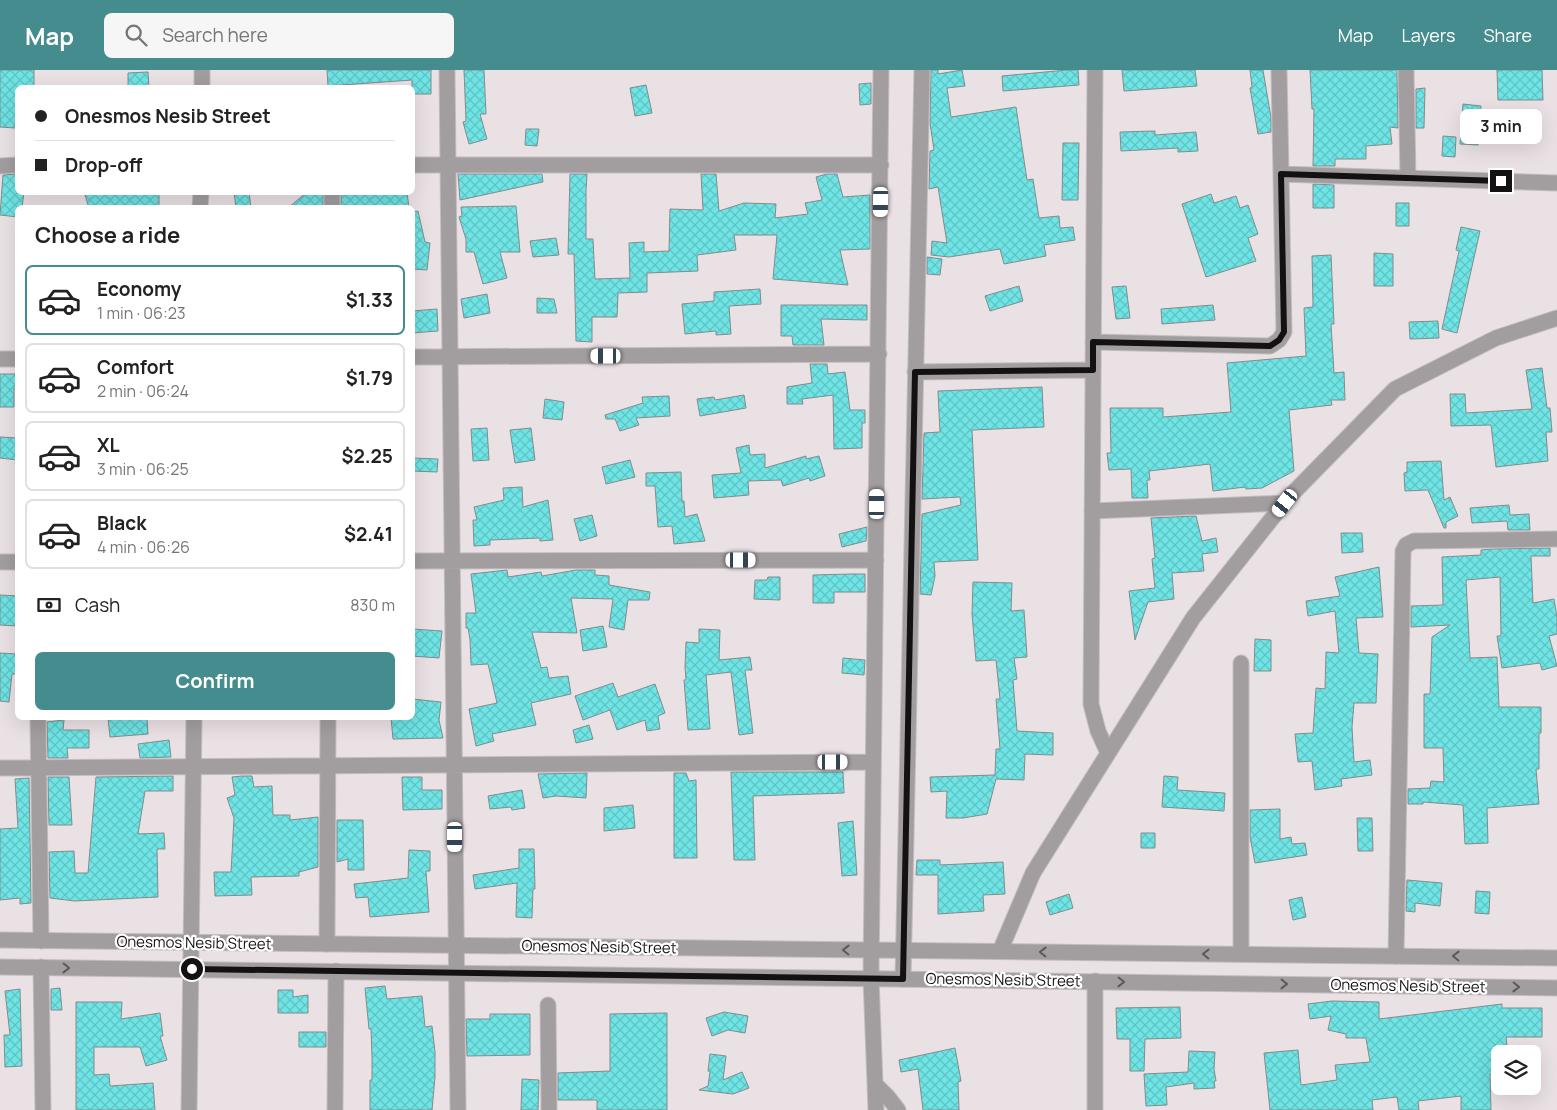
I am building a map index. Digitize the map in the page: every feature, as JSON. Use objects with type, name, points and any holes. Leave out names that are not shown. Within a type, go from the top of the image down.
[{"type":"street","points":[[202,70],[202,85]]},
{"type":"street","points":[[447,70],[458,1110]]},
{"type":"street","points":[[874,1109],[871,950],[881,70]]},
{"type":"street","points":[[903,979],[922,70]]},
{"type":"street","points":[[1095,70],[1091,704],[1098,731],[1108,753]]},
{"type":"street","points":[[1093,342],[1270,346],[1279,340],[1284,332],[1279,70]]},
{"type":"street","points":[[1406,70],[1408,178]]},
{"type":"street","points":[[415,165],[881,165]]},
{"type":"street","points":[[0,166],[15,166]]},
{"type":"street","points":[[1281,174],[1557,182]]},
{"type":"street","points":[[1000,951],[1033,873],[1193,618],[1285,503],[1395,389],[1496,338],[1557,318]]},
{"type":"street","points":[[415,357],[879,354]]},
{"type":"street","points":[[0,359],[15,359]]},
{"type":"street","points":[[915,372],[1093,370]]},
{"type":"street","points":[[1092,511],[1285,503]]},
{"type":"street","points":[[1396,956],[1403,561],[1406,545],[1414,541],[1557,539]]},
{"type":"street","points":[[415,561],[876,560]]},
{"type":"street","points":[[0,562],[15,562]]},
{"type":"street","points":[[1241,662],[1241,954]]},
{"type":"street","points":[[38,720],[41,941]]},
{"type":"street","points":[[189,1110],[194,720]]},
{"type":"street","points":[[327,944],[328,720]]},
{"type":"street","points":[[0,768],[873,762]]},
{"type":"street","name":"Onesmos Nesib Street","points":[[0,940],[1557,958]]},
{"type":"street","name":"Onesmos Nesib Street","points":[[0,967],[1557,988]]},
{"type":"street","points":[[41,967],[43,1110]]},
{"type":"street","points":[[336,971],[336,1110]]},
{"type":"street","points":[[1095,982],[1095,1110]]},
{"type":"street","points":[[548,1006],[549,1110]]},
{"type":"street","points":[[874,1084],[898,1110]]},
{"type":"building","points":[[0,70],[34,70],[34,85],[15,85],[15,128],[0,127]]},
{"type":"building","points":[[327,70],[431,70],[431,94],[415,94],[415,85],[412,85],[412,80],[328,85]]},
{"type":"building","points":[[464,70],[484,70],[486,114],[480,114],[487,139],[469,144],[463,122],[466,121]]},
{"type":"building","points":[[931,70],[938,70],[938,74],[962,70],[965,86],[947,88],[951,117],[1016,107],[1027,180],[1033,179],[1039,218],[1059,216],[1060,228],[1073,227],[1075,240],[1044,245],[1046,256],[1004,264],[1000,249],[949,257],[931,255],[932,241],[947,243],[938,187],[929,189],[930,151],[934,150],[930,123]]},
{"type":"building","points":[[1078,70],[1079,85],[1003,91],[1002,76]]},
{"type":"building","points":[[1122,70],[1195,70],[1197,86],[1124,91]]},
{"type":"building","points":[[1250,70],[1263,70],[1271,118],[1271,132],[1258,134],[1250,88],[1252,87]]},
{"type":"building","points":[[1310,70],[1397,70],[1398,128],[1390,127],[1392,144],[1366,146],[1366,159],[1335,159],[1335,166],[1313,166],[1314,109],[1312,109]]},
{"type":"building","points":[[1497,70],[1542,70],[1543,100],[1498,100]]},
{"type":"building","points":[[148,72],[149,85],[128,85],[128,73]]},
{"type":"building","points":[[871,83],[871,104],[860,105],[859,84]]},
{"type":"building","points":[[646,85],[652,113],[635,116],[630,88]]},
{"type":"building","points":[[1425,88],[1424,128],[1416,128],[1416,89]]},
{"type":"building","points":[[1463,104],[1481,106],[1478,145],[1460,144]]},
{"type":"building","points":[[526,129],[539,129],[537,146],[525,145]]},
{"type":"building","points":[[1155,131],[1155,135],[1196,132],[1198,151],[1178,152],[1178,148],[1121,151],[1120,132]]},
{"type":"building","points":[[1443,136],[1456,137],[1455,157],[1442,156]]},
{"type":"building","points":[[1063,143],[1079,143],[1078,200],[1062,200]]},
{"type":"building","points":[[15,174],[15,195],[24,195],[22,205],[15,205],[15,217],[0,215],[3,175]]},
{"type":"building","points":[[458,174],[542,174],[543,182],[460,200]]},
{"type":"building","points":[[570,174],[587,174],[586,239],[593,239],[595,279],[630,278],[629,243],[644,242],[644,252],[669,251],[670,209],[703,210],[701,174],[716,174],[719,211],[744,203],[776,204],[775,218],[808,214],[805,203],[822,200],[816,177],[837,174],[843,197],[870,195],[870,249],[840,250],[848,285],[773,279],[777,235],[734,235],[736,250],[697,255],[698,271],[647,273],[647,292],[618,293],[617,317],[592,317],[592,342],[576,341],[574,254],[568,254]]},
{"type":"building","points":[[1313,184],[1334,185],[1334,208],[1313,208]]},
{"type":"building","points":[[1211,194],[1214,203],[1236,196],[1240,208],[1248,205],[1258,234],[1248,238],[1256,261],[1206,277],[1182,204]]},
{"type":"building","points":[[85,195],[159,195],[159,205],[88,205]]},
{"type":"building","points":[[234,195],[249,195],[251,205],[236,205]]},
{"type":"building","points":[[303,195],[323,195],[323,205],[292,205]]},
{"type":"building","points":[[341,195],[407,195],[409,205],[341,205]]},
{"type":"building","points":[[1396,203],[1409,203],[1409,226],[1396,226]]},
{"type":"building","points":[[516,206],[520,252],[500,252],[507,278],[483,284],[474,252],[466,252],[466,239],[459,217],[462,216],[461,207]]},
{"type":"building","points":[[418,211],[425,242],[430,243],[427,270],[415,269],[415,212]]},
{"type":"building","points":[[1461,227],[1480,231],[1457,333],[1442,329],[1459,251],[1456,250]]},
{"type":"building","points":[[556,238],[559,255],[533,257],[530,241]]},
{"type":"building","points":[[1374,253],[1393,254],[1393,286],[1374,286]]},
{"type":"building","points":[[1331,255],[1334,324],[1331,324],[1334,373],[1344,372],[1345,400],[1331,400],[1332,405],[1289,410],[1294,471],[1262,488],[1246,489],[1245,487],[1213,491],[1210,464],[1149,471],[1150,480],[1147,480],[1148,498],[1132,498],[1131,469],[1109,470],[1107,453],[1111,453],[1110,408],[1163,408],[1163,417],[1231,412],[1227,363],[1306,356],[1304,308],[1313,307],[1312,256]]},
{"type":"building","points":[[927,257],[942,259],[940,275],[927,274]]},
{"type":"building","points":[[1019,286],[1023,301],[990,311],[985,296]]},
{"type":"building","points":[[1126,286],[1130,318],[1116,319],[1112,287]]},
{"type":"building","points":[[760,289],[761,304],[729,306],[731,334],[716,335],[716,331],[685,334],[682,304],[714,301],[714,292]]},
{"type":"building","points":[[487,294],[490,313],[464,318],[461,299]]},
{"type":"building","points":[[537,298],[554,299],[557,313],[537,313]]},
{"type":"building","points":[[781,305],[867,305],[867,320],[821,319],[824,345],[793,345],[792,336],[781,336]]},
{"type":"building","points":[[1213,305],[1215,320],[1162,324],[1161,309]]},
{"type":"building","points":[[437,309],[438,331],[415,333],[415,311]]},
{"type":"building","points":[[1438,321],[1439,338],[1410,339],[1409,322]]},
{"type":"building","points":[[810,364],[827,364],[828,374],[845,372],[850,410],[865,410],[865,423],[862,423],[862,448],[834,449],[833,395],[802,399],[803,404],[787,404],[787,387],[812,383]]},
{"type":"building","points":[[1542,368],[1547,408],[1550,408],[1552,432],[1546,432],[1548,461],[1496,467],[1491,425],[1451,426],[1450,394],[1465,394],[1466,413],[1532,409],[1526,370]]},
{"type":"building","points":[[0,374],[15,374],[14,407],[0,407]]},
{"type":"building","points":[[1042,387],[1044,427],[972,430],[978,560],[934,562],[935,576],[931,595],[920,594],[922,514],[961,505],[960,497],[922,499],[924,433],[940,432],[938,391]]},
{"type":"building","points":[[744,395],[746,408],[700,416],[697,399],[714,397],[715,400]]},
{"type":"building","points":[[669,396],[670,416],[636,418],[639,425],[620,431],[615,419],[606,419],[605,415],[643,403],[642,397]]},
{"type":"building","points":[[545,399],[564,402],[562,420],[543,418]]},
{"type":"building","points":[[487,428],[489,460],[473,461],[471,429]]},
{"type":"building","points":[[531,428],[535,460],[515,463],[510,430]]},
{"type":"building","points":[[0,437],[15,438],[15,460],[0,458]]},
{"type":"building","points":[[749,445],[750,455],[765,454],[765,468],[806,456],[806,459],[819,456],[825,476],[810,481],[809,478],[783,486],[781,480],[748,481],[749,495],[714,498],[712,475],[741,473],[736,448]]},
{"type":"building","points":[[415,458],[438,459],[437,472],[415,471]]},
{"type":"building","points":[[630,460],[635,477],[606,484],[602,467]]},
{"type":"building","points":[[1441,461],[1444,500],[1450,497],[1458,516],[1446,522],[1446,528],[1444,528],[1428,490],[1405,491],[1404,473],[1407,472],[1407,462]]},
{"type":"building","points":[[681,472],[682,501],[684,501],[685,517],[697,514],[705,541],[674,544],[672,526],[658,527],[655,486],[646,486],[646,473]]},
{"type":"building","points":[[522,487],[523,507],[548,500],[553,540],[540,541],[540,538],[490,540],[490,545],[474,546],[473,520],[477,520],[474,507],[504,500],[503,488]]},
{"type":"building","points":[[1509,505],[1510,515],[1529,514],[1530,530],[1508,530],[1507,521],[1472,523],[1470,508]]},
{"type":"building","points":[[592,515],[597,536],[580,541],[574,519]]},
{"type":"building","points":[[1196,516],[1202,541],[1216,538],[1218,552],[1202,554],[1204,571],[1172,573],[1174,599],[1148,602],[1135,640],[1129,591],[1155,588],[1152,559],[1155,558],[1151,518]]},
{"type":"building","points":[[867,527],[866,541],[842,547],[839,534]]},
{"type":"building","points":[[1341,533],[1362,533],[1363,552],[1342,553]]},
{"type":"building","points":[[1550,548],[1550,556],[1531,556],[1533,603],[1554,599],[1557,634],[1549,636],[1557,666],[1542,670],[1540,663],[1502,668],[1497,636],[1501,636],[1500,577],[1466,580],[1470,658],[1497,657],[1499,707],[1541,707],[1541,733],[1539,733],[1539,769],[1536,769],[1539,804],[1487,808],[1488,843],[1465,844],[1463,805],[1423,802],[1423,804],[1408,804],[1408,789],[1430,788],[1431,781],[1444,782],[1443,748],[1424,748],[1424,694],[1430,694],[1432,637],[1450,625],[1411,627],[1411,606],[1443,605],[1442,557],[1481,555],[1481,550],[1492,549]]},
{"type":"building","points":[[1379,567],[1383,617],[1356,618],[1359,653],[1378,654],[1376,703],[1354,703],[1352,727],[1354,762],[1370,760],[1372,775],[1341,779],[1342,786],[1315,790],[1312,761],[1298,762],[1295,734],[1313,733],[1316,688],[1325,689],[1326,652],[1339,653],[1335,611],[1308,616],[1306,601],[1340,596],[1335,577]]},
{"type":"building","points":[[507,570],[508,577],[541,572],[542,576],[576,570],[595,570],[595,575],[609,576],[609,585],[650,592],[649,600],[628,600],[624,630],[609,627],[613,599],[571,598],[577,633],[532,632],[541,668],[547,667],[549,678],[568,676],[571,694],[531,703],[536,725],[492,734],[494,741],[476,746],[469,709],[497,703],[488,664],[471,665],[466,613],[476,613],[471,574]]},
{"type":"building","points":[[865,574],[865,592],[834,592],[834,603],[813,603],[813,575]]},
{"type":"building","points":[[768,577],[780,577],[780,600],[754,599],[755,580],[767,580]]},
{"type":"building","points":[[973,582],[1012,583],[1011,611],[1024,610],[1027,657],[1014,658],[1017,679],[1013,680],[1017,731],[1053,733],[1053,755],[1025,754],[1024,780],[996,779],[987,814],[963,818],[946,818],[947,791],[931,792],[930,777],[995,775],[996,749],[1000,749],[996,699],[1000,699],[996,660],[976,661],[972,614]]},
{"type":"building","points":[[0,595],[15,596],[15,626],[0,625]]},
{"type":"building","points":[[603,626],[607,647],[583,651],[580,630]]},
{"type":"building","points":[[415,629],[442,631],[439,658],[415,656]]},
{"type":"building","points":[[699,629],[720,630],[719,660],[750,657],[752,670],[745,670],[753,733],[739,735],[731,672],[706,675],[710,729],[688,730],[684,680],[686,680],[686,642],[699,643]]},
{"type":"building","points":[[1255,639],[1271,640],[1271,671],[1254,671]]},
{"type":"building","points":[[0,653],[15,654],[15,674],[12,674],[9,702],[0,701]]},
{"type":"building","points":[[843,658],[865,660],[864,675],[842,673]]},
{"type":"building","points":[[613,683],[618,697],[655,684],[665,713],[658,716],[660,729],[647,731],[645,720],[617,730],[610,710],[583,720],[575,696]]},
{"type":"building","points":[[415,699],[441,702],[439,720],[443,738],[393,739],[391,720],[415,720]]},
{"type":"building","points":[[64,720],[63,730],[89,730],[89,748],[67,748],[68,758],[48,758],[47,722]]},
{"type":"building","points":[[108,720],[147,720],[148,734],[110,737]]},
{"type":"building","points":[[589,725],[593,739],[576,743],[573,730]]},
{"type":"building","points":[[169,740],[171,757],[140,758],[138,744]]},
{"type":"building","points":[[731,772],[843,772],[844,793],[753,796],[755,860],[734,860]]},
{"type":"building","points":[[587,773],[586,798],[556,796],[543,798],[538,774]]},
{"type":"building","points":[[674,773],[686,773],[689,781],[696,780],[697,858],[674,858]]},
{"type":"building","points":[[173,776],[173,791],[145,791],[138,834],[164,833],[165,849],[157,849],[158,897],[75,901],[50,898],[49,852],[74,851],[75,873],[88,873],[96,777]]},
{"type":"building","points":[[252,776],[254,787],[272,786],[273,815],[290,815],[290,820],[318,817],[318,867],[299,872],[299,876],[251,877],[252,895],[215,896],[214,872],[231,872],[234,818],[227,798],[235,795],[232,777]]},
{"type":"building","points":[[1164,776],[1178,777],[1177,790],[1225,793],[1224,811],[1162,807]]},
{"type":"building","points":[[48,777],[69,777],[72,825],[49,825]]},
{"type":"building","points":[[402,777],[422,777],[422,790],[442,790],[442,809],[403,810]]},
{"type":"building","points":[[29,778],[31,903],[20,904],[20,898],[0,900],[0,829],[18,828],[15,779]]},
{"type":"building","points":[[522,790],[525,808],[512,810],[511,807],[490,809],[488,796]]},
{"type":"building","points":[[633,805],[635,828],[604,831],[604,808]]},
{"type":"building","points":[[1280,809],[1280,839],[1291,837],[1292,844],[1305,843],[1307,855],[1255,863],[1250,837],[1250,810]]},
{"type":"building","points":[[1357,818],[1372,818],[1373,851],[1358,851]]},
{"type":"building","points":[[337,820],[363,820],[364,870],[348,870],[348,859],[337,862]]},
{"type":"building","points":[[853,821],[857,875],[842,876],[838,823]]},
{"type":"building","points":[[1141,833],[1155,833],[1155,848],[1141,848]]},
{"type":"building","points":[[519,849],[534,849],[535,889],[533,889],[532,918],[516,917],[517,883],[475,889],[473,875],[519,868]]},
{"type":"building","points":[[409,850],[430,851],[430,871],[426,871],[429,912],[370,917],[368,897],[356,898],[354,884],[408,878]]},
{"type":"building","points":[[917,860],[940,860],[940,865],[1003,862],[1005,894],[983,895],[984,911],[938,914],[938,875],[916,875]]},
{"type":"building","points":[[1407,880],[1442,883],[1440,906],[1415,903],[1415,912],[1406,911]]},
{"type":"building","points":[[1476,891],[1490,892],[1489,914],[1475,913]]},
{"type":"building","points":[[1069,894],[1073,908],[1050,915],[1046,902]]},
{"type":"building","points":[[1302,897],[1306,917],[1293,920],[1289,900]]},
{"type":"building","points":[[385,986],[387,999],[422,996],[425,1027],[432,1026],[435,1052],[432,1110],[370,1110],[370,1080],[372,1080],[371,1029],[369,1029],[365,988]]},
{"type":"building","points":[[60,988],[62,1010],[51,1010],[51,989]]},
{"type":"building","points":[[20,989],[22,1066],[5,1067],[4,1035],[10,1035],[5,991]]},
{"type":"building","points":[[278,990],[293,990],[293,997],[308,995],[308,1013],[278,1013]]},
{"type":"building","points":[[1332,1001],[1379,1002],[1379,1019],[1502,1004],[1502,1008],[1542,1008],[1542,1037],[1506,1037],[1507,1045],[1491,1045],[1491,1110],[1461,1110],[1461,1096],[1418,1101],[1419,1110],[1399,1110],[1397,1097],[1372,1100],[1373,1110],[1270,1110],[1264,1053],[1298,1050],[1301,1085],[1337,1080],[1335,1065],[1370,1062],[1366,1038],[1346,1038],[1346,1034],[1328,1030],[1331,1016],[1310,1019],[1308,1004]]},
{"type":"building","points":[[76,1002],[122,1002],[121,1019],[160,1013],[163,1036],[160,1036],[167,1060],[146,1066],[140,1047],[94,1047],[94,1075],[109,1074],[110,1086],[153,1083],[155,1110],[76,1110]]},
{"type":"building","points":[[1180,1007],[1181,1038],[1145,1039],[1144,1071],[1130,1071],[1130,1039],[1117,1039],[1116,1008]]},
{"type":"building","points":[[724,1012],[748,1016],[745,1033],[728,1030],[712,1036],[706,1018]]},
{"type":"building","points":[[667,1013],[667,1110],[597,1110],[597,1100],[558,1100],[558,1073],[610,1071],[610,1014]]},
{"type":"building","points":[[490,1014],[530,1014],[530,1055],[467,1056],[466,1019],[490,1019]]},
{"type":"building","points":[[299,1032],[326,1032],[326,1047],[299,1047]]},
{"type":"building","points":[[955,1048],[961,1081],[958,1082],[959,1110],[923,1110],[918,1069],[901,1072],[899,1060]]},
{"type":"building","points":[[1189,1051],[1215,1052],[1215,1088],[1194,1089],[1194,1083],[1166,1087],[1167,1105],[1146,1106],[1144,1074],[1188,1072]]},
{"type":"building","points":[[710,1054],[726,1056],[723,1080],[742,1072],[749,1088],[733,1094],[699,1090],[708,1086]]},
{"type":"building","points":[[522,1079],[539,1080],[538,1110],[521,1110]]},
{"type":"route","points":[[192,969],[903,979],[915,372],[1093,370],[1093,342],[1270,346],[1279,340],[1284,332],[1281,174],[1501,181]]}]
